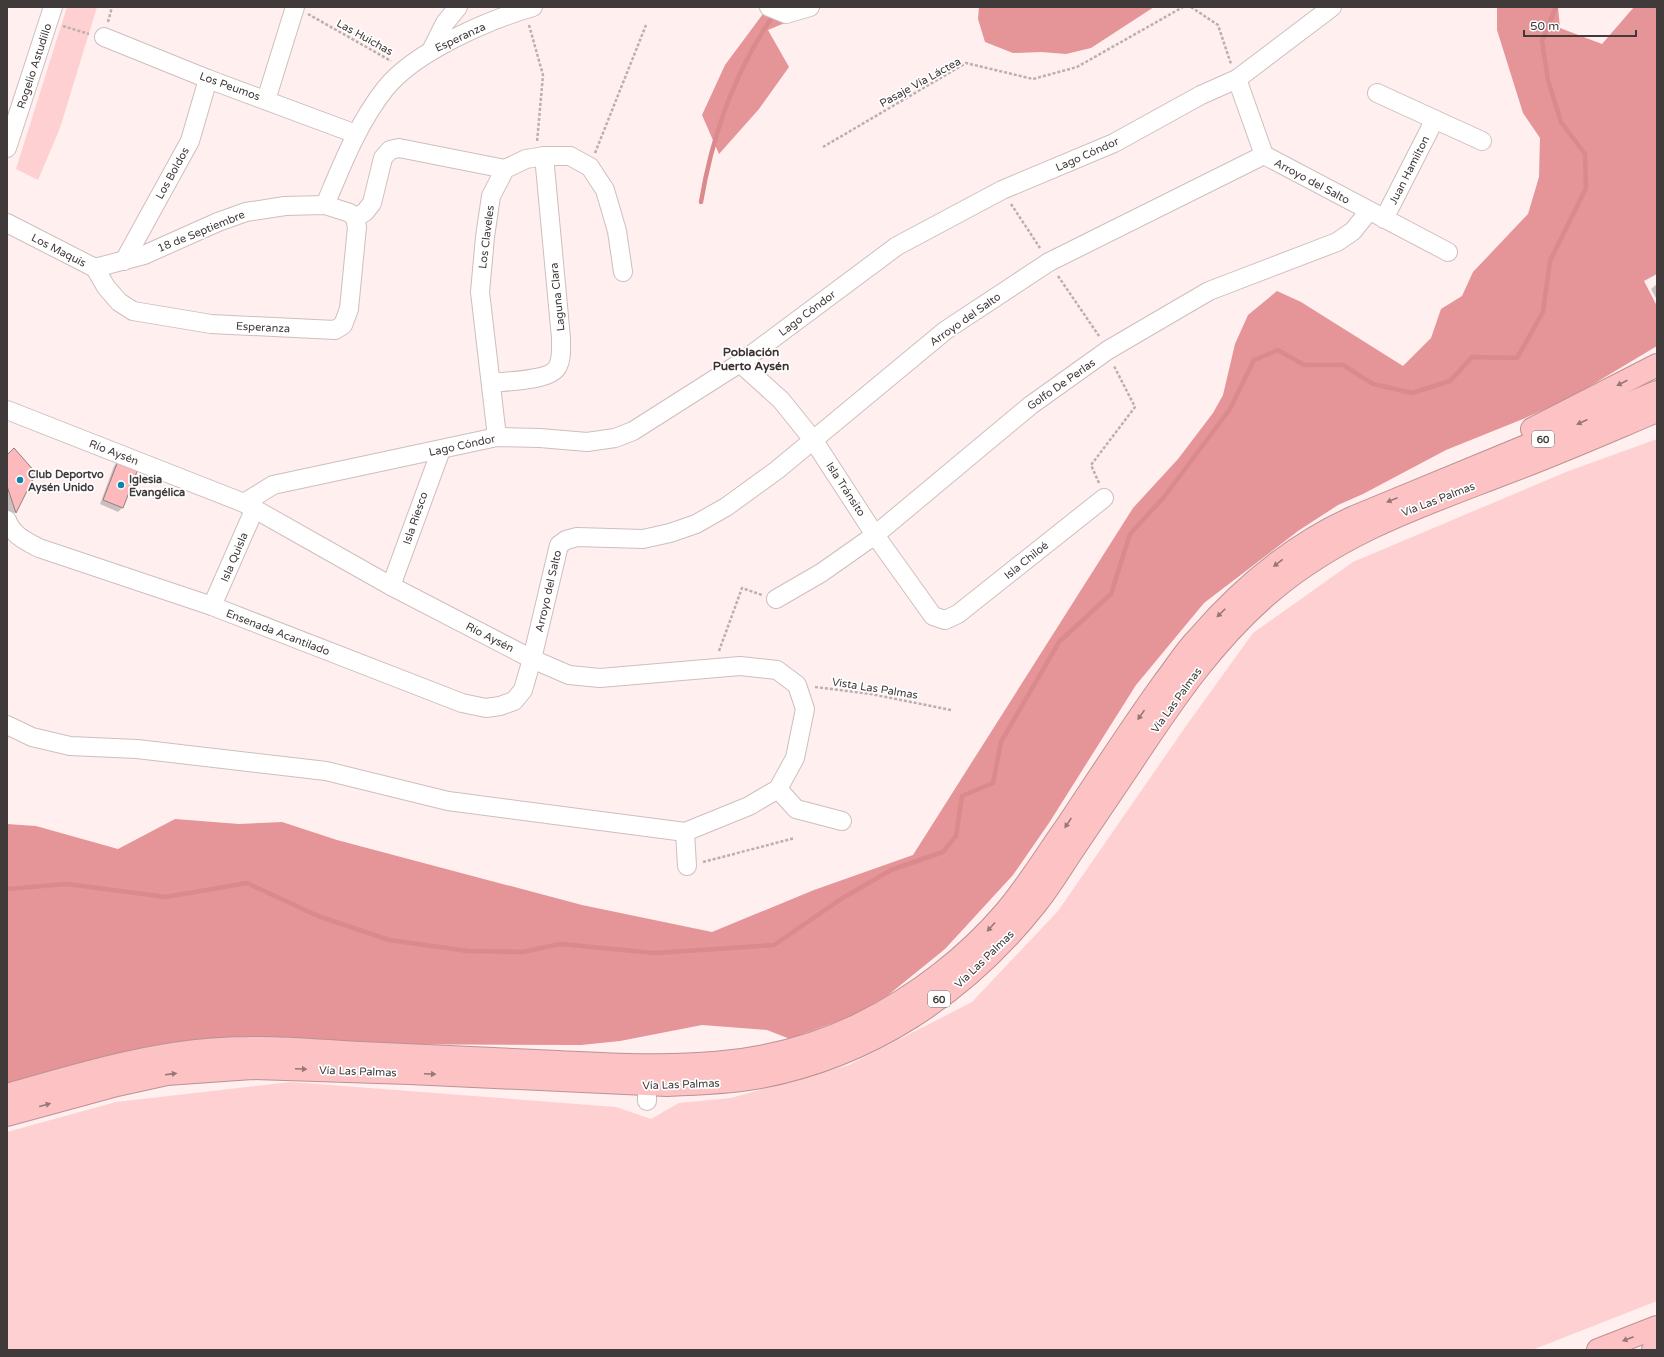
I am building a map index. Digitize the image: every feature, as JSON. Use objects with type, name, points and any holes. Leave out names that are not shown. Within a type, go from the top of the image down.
[{"type":"highway","points":[[1428,486],[1498,446],[1657,365]]},
{"type":"highway","name":"Vía Las Palmas","points":[[7,1095],[76,1075],[146,1059],[214,1049],[283,1048],[562,1062],[690,1065],[719,1064],[777,1054],[833,1036],[861,1024],[912,994],[967,951],[987,932],[1006,911],[1031,878],[1125,738],[1196,639],[1249,586],[1311,539],[1354,517],[1657,392]]},
{"type":"highway","name":"Vía Las Palmas","points":[[7,1115],[117,1085],[167,1074],[252,1068],[417,1074],[647,1093],[785,1072],[843,1053],[896,1027],[922,1012],[967,977],[1001,945],[1039,901],[1158,723],[1202,664],[1247,614],[1271,592],[1324,553],[1379,523],[1511,472],[1657,411]]},
{"type":"highway","points":[[1598,1350],[1657,1328]]},
{"type":"highway","points":[[1653,1350],[1657,1349]]},
{"type":"street","points":[[432,49],[445,23],[458,7]]},
{"type":"street","points":[[769,7],[786,14],[810,7]]},
{"type":"street","name":"Lago Cóndor","points":[[250,506],[273,485],[498,437],[540,438],[587,442],[615,438],[633,431],[740,363],[897,246],[1002,190],[1114,143],[1201,95],[1237,79],[1332,7]]},
{"type":"street","name":"Esperanza","points":[[325,205],[356,134],[386,88],[432,49],[470,31],[528,8]]},
{"type":"street","points":[[266,100],[299,9]]},
{"type":"street","name":"Rogelio Astudillo","points":[[7,148],[50,15]]},
{"type":"street","name":"Los Peumos","points":[[104,37],[208,79],[356,134]]},
{"type":"street","name":"Los Boldos","points":[[118,263],[190,141],[208,79]]},
{"type":"street","points":[[1237,79],[1264,155]]},
{"type":"street","points":[[1377,93],[1434,121],[1482,141]]},
{"type":"street","name":"Juan Hamilton","points":[[1376,215],[1434,121]]},
{"type":"street","points":[[355,218],[365,212],[372,203],[383,158],[390,150],[399,148],[505,169],[540,156],[570,156],[590,167],[606,190],[617,231],[623,272]]},
{"type":"street","name":"Arroyo del Salto","points":[[532,659],[559,545],[566,540],[577,536],[643,539],[670,533],[696,524],[726,507],[777,470],[814,441],[946,330],[1049,262],[1264,155],[1448,252]]},
{"type":"street","name":"Laguna Clara","points":[[491,383],[548,376],[558,368],[561,357],[561,338],[540,156]]},
{"type":"street","name":"Los Claveles","points":[[498,437],[480,292],[485,237],[491,196],[505,169]]},
{"type":"street","name":"18 de Septiembre","points":[[118,263],[144,255],[218,222],[246,212],[285,206],[325,205],[350,213],[355,218]]},
{"type":"street","name":"Golfo De Perlas","points":[[776,599],[821,572],[875,535],[1031,405],[1108,350],[1209,291],[1337,242],[1376,215]]},
{"type":"street","name":"Esperanza","points":[[95,268],[106,287],[119,302],[133,311],[211,324],[335,330],[343,325],[349,309],[357,227],[355,218]]},
{"type":"street","name":"Los Maquis","points":[[7,223],[95,268],[118,263]]},
{"type":"street","name":"Isla Tránsito","points":[[740,363],[781,400],[814,441],[875,535],[933,616],[945,620]]},
{"type":"street","name":"Río Aysén","points":[[7,410],[250,506],[391,586],[532,659],[569,675],[600,678],[740,666],[777,670],[797,684]]},
{"type":"street","name":"Isla Riesco","points":[[391,586],[441,450]]},
{"type":"street","name":"Isla Chiloé","points":[[945,620],[958,614],[1104,498]]},
{"type":"street","name":"Isla Quisla","points":[[212,606],[250,506]]},
{"type":"street","name":"Ensenada Acantilado","points":[[7,520],[9,526],[21,539],[39,548],[212,606],[462,703],[486,708],[500,706],[514,701],[523,690],[532,659]]},
{"type":"street","points":[[7,724],[32,737],[70,746],[137,749],[326,771],[448,801],[685,832],[749,806],[778,789],[795,758],[805,709],[797,684]]},
{"type":"street","points":[[778,789],[796,809],[842,820]]},
{"type":"street","points":[[685,832],[687,866]]},
{"type":"path","points":[[50,15],[104,37],[112,7]]},
{"type":"path","name":"Pasaje Vía Láctea","points":[[823,147],[966,64],[1033,79],[1077,67],[1183,7]]},
{"type":"path","points":[[1191,7],[1218,25],[1237,79]]},
{"type":"path","points":[[528,8],[543,75],[540,156]]},
{"type":"path","name":"Las Huichas","points":[[299,9],[406,70]]},
{"type":"path","points":[[590,167],[646,25]]},
{"type":"path","points":[[1104,498],[1091,465],[1135,407],[1118,377],[1108,350]]},
{"type":"path","points":[[712,669],[742,588],[776,599]]},
{"type":"path","name":"Vista Las Palmas","points":[[797,684],[871,694],[952,710]]},
{"type":"path","points":[[687,866],[795,838]]},
{"type":"shaded area","points":[[67,7],[97,7],[60,128],[38,180],[16,169]]},
{"type":"shaded area","points":[[768,7],[823,7],[768,30],[789,67],[759,109],[719,154],[702,115],[725,65]]},
{"type":"shaded area","points":[[979,7],[1154,7],[1091,48],[1066,54],[1041,52],[1013,53],[985,42],[978,19]]},
{"type":"shaded area","points":[[1497,7],[1558,7],[1560,28],[1602,44],[1634,7],[1657,7],[1657,274],[1644,281],[1657,306],[1657,346],[1570,398],[1446,450],[1363,494],[1338,505],[1298,531],[1204,603],[1136,685],[1049,823],[1013,875],[945,949],[887,996],[852,1016],[790,1039],[767,1030],[702,1025],[620,1041],[581,1045],[362,1044],[7,1084],[7,824],[36,826],[118,849],[175,819],[239,824],[282,822],[337,840],[582,905],[712,932],[814,890],[913,855],[1133,508],[1178,459],[1213,413],[1223,395],[1235,344],[1248,315],[1277,291],[1301,302],[1403,366],[1431,338],[1441,309],[1462,296],[1473,272],[1528,214],[1539,177],[1540,138],[1523,113],[1497,30]]},
{"type":"shaded area","points":[[1657,439],[1657,1301],[1532,1350],[7,1350],[7,1132],[116,1102],[291,1082],[616,1107],[651,1119],[679,1103],[731,1098],[849,1065],[972,1002],[1058,911],[1186,726],[1253,633],[1353,562],[1566,472]]},
{"type":"building","name":"Club Deportvo Aysén Unido","points":[[14,448],[36,473],[16,513],[7,486],[7,455]]},
{"type":"building","name":"Iglesia Evangélica","points":[[118,461],[138,469],[123,508],[103,500]]},
{"type":"waterway","points":[[7,889],[67,884],[166,897],[247,883],[318,916],[389,940],[468,951],[523,952],[560,944],[655,953],[774,945],[841,899],[891,870],[943,852],[956,836],[962,796],[993,783],[1001,742],[1059,642],[1111,594],[1130,534],[1164,497],[1230,409],[1254,360],[1278,350],[1304,365],[1343,365],[1373,384],[1412,393],[1450,381],[1472,357],[1517,358],[1543,312],[1550,261],[1586,188],[1585,154],[1561,122],[1548,80],[1542,41],[1556,7]]},
{"type":"waterway","points":[[701,202],[712,153],[727,105],[747,59],[773,16]]},
{"type":"place","name":"Club Deportvo Aysén Unido","points":[[20,480]]},
{"type":"place","name":"Iglesia Evangélica","points":[[121,485]]},
{"type":"district","name":"Población Puerto Aysén","points":[[751,359]]}]
